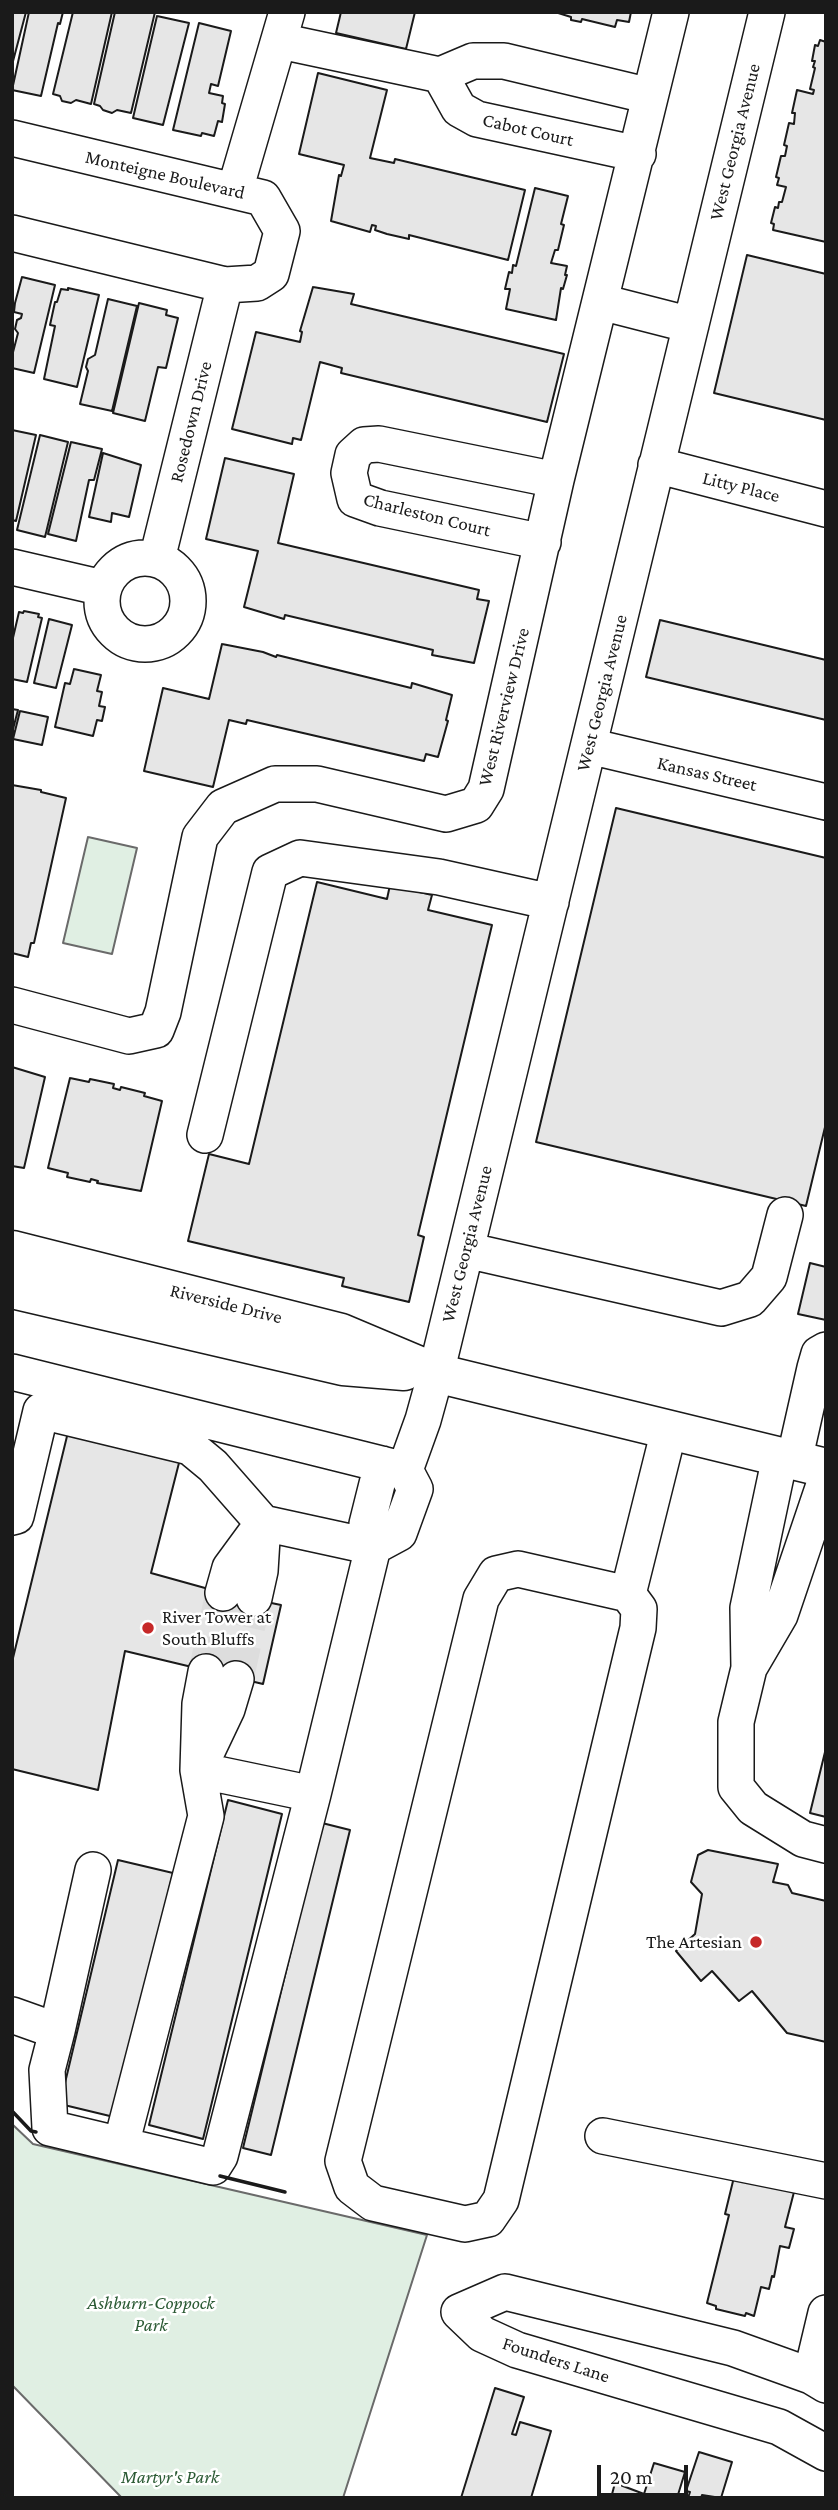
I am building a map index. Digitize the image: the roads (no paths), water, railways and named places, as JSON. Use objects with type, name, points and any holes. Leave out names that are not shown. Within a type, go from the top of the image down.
[{"type":"main road","name":"Riverside Drive","points":[[13,1250],[341,1333],[436,1373],[806,1466]]},
{"type":"main road","name":"Riverside Drive","points":[[12,1289],[343,1366],[436,1373]]},
{"type":"street","name":"West Riverview Drive","points":[[12,1005],[129,1036],[156,1030],[163,1012],[200,837],[223,807],[275,784],[317,784],[446,814],[476,805],[486,789],[556,480],[671,12]]},
{"type":"street","name":"West Georgia Avenue","points":[[121,2145],[213,2167],[220,2156],[373,1547],[367,1524],[394,1467],[423,1420],[436,1373],[767,12]]},
{"type":"street","points":[[235,190],[283,27],[440,75],[473,61],[504,61],[650,96]]},
{"type":"street","name":"Cabot Court","points":[[440,75],[458,109],[477,119],[639,148]]},
{"type":"street","name":"Monteigne Boulevard","points":[[12,138],[263,198],[282,231],[271,274],[257,283],[225,285],[12,233]]},
{"type":"street","name":"Rosedown Drive","points":[[157,559],[225,285]]},
{"type":"street","points":[[601,302],[691,325]]},
{"type":"street","name":"Charleston Court","points":[[543,542],[380,508],[355,499],[349,472],[353,455],[364,445],[379,444],[556,480]]},
{"type":"street","name":"Litty Place","points":[[656,465],[826,509]]},
{"type":"street","points":[[146,557],[157,559],[170,565],[181,575],[187,588],[189,603],[186,618],[178,630],[166,639],[152,644],[138,644],[118,635],[105,617],[103,589],[115,569],[124,563],[146,557]]},
{"type":"street","points":[[12,567],[103,589]]},
{"type":"street","name":"Kansas Street","points":[[589,746],[826,802]]},
{"type":"street","points":[[205,1135],[270,872],[300,858],[439,877],[551,902]]},
{"type":"street","points":[[466,1250],[721,1308],[750,1299],[769,1277],[785,1215]]},
{"type":"street","points":[[12,1372],[394,1467]]},
{"type":"street","points":[[749,1668],[780,1615],[820,1378]]},
{"type":"street","points":[[12,1517],[16,1516],[24,1433],[41,1411],[190,1447],[213,1466],[263,1523],[373,1547]]},
{"type":"street","points":[[628,1594],[669,1430]]},
{"type":"street","points":[[806,1466],[748,1608],[749,1668],[736,1722],[736,1787],[753,1808],[803,1839],[826,1845]]},
{"type":"street","points":[[239,1596],[260,1571],[263,1523]]},
{"type":"street","points":[[518,1569],[628,1594],[639,1609],[638,1628],[501,2200],[488,2218],[465,2224],[373,2203],[352,2187],[343,2161],[481,1599],[496,1574],[518,1569]]},
{"type":"street","points":[[93,1870],[47,2070],[50,2128],[121,2145],[206,1816],[198,1770],[200,1704],[221,1675]]},
{"type":"street","points":[[198,1770],[313,1794]]},
{"type":"street","points":[[12,2015],[57,2031]]},
{"type":"street","points":[[603,2136],[826,2181]]},
{"type":"street","name":"Founders Lane","points":[[819,2380],[733,2348],[505,2292],[459,2312],[482,2334],[517,2350],[779,2427],[826,2453]]},
{"type":"street","points":[[819,2380],[826,2313]]},
{"type":"tunnel","points":[[206,1672],[223,1593]]},
{"type":"tunnel","points":[[236,1679],[254,1598]]},
{"type":"place","name":"River Tower at South Bluffs","points":[[148,1628]]},
{"type":"place","name":"The Artesian","points":[[756,1942]]},
{"type":"park label","name":"Ashburn-Coppock Park","points":[[151,2314]]},
{"type":"park label","name":"Martyr's Park","points":[[170,2477]]}]
